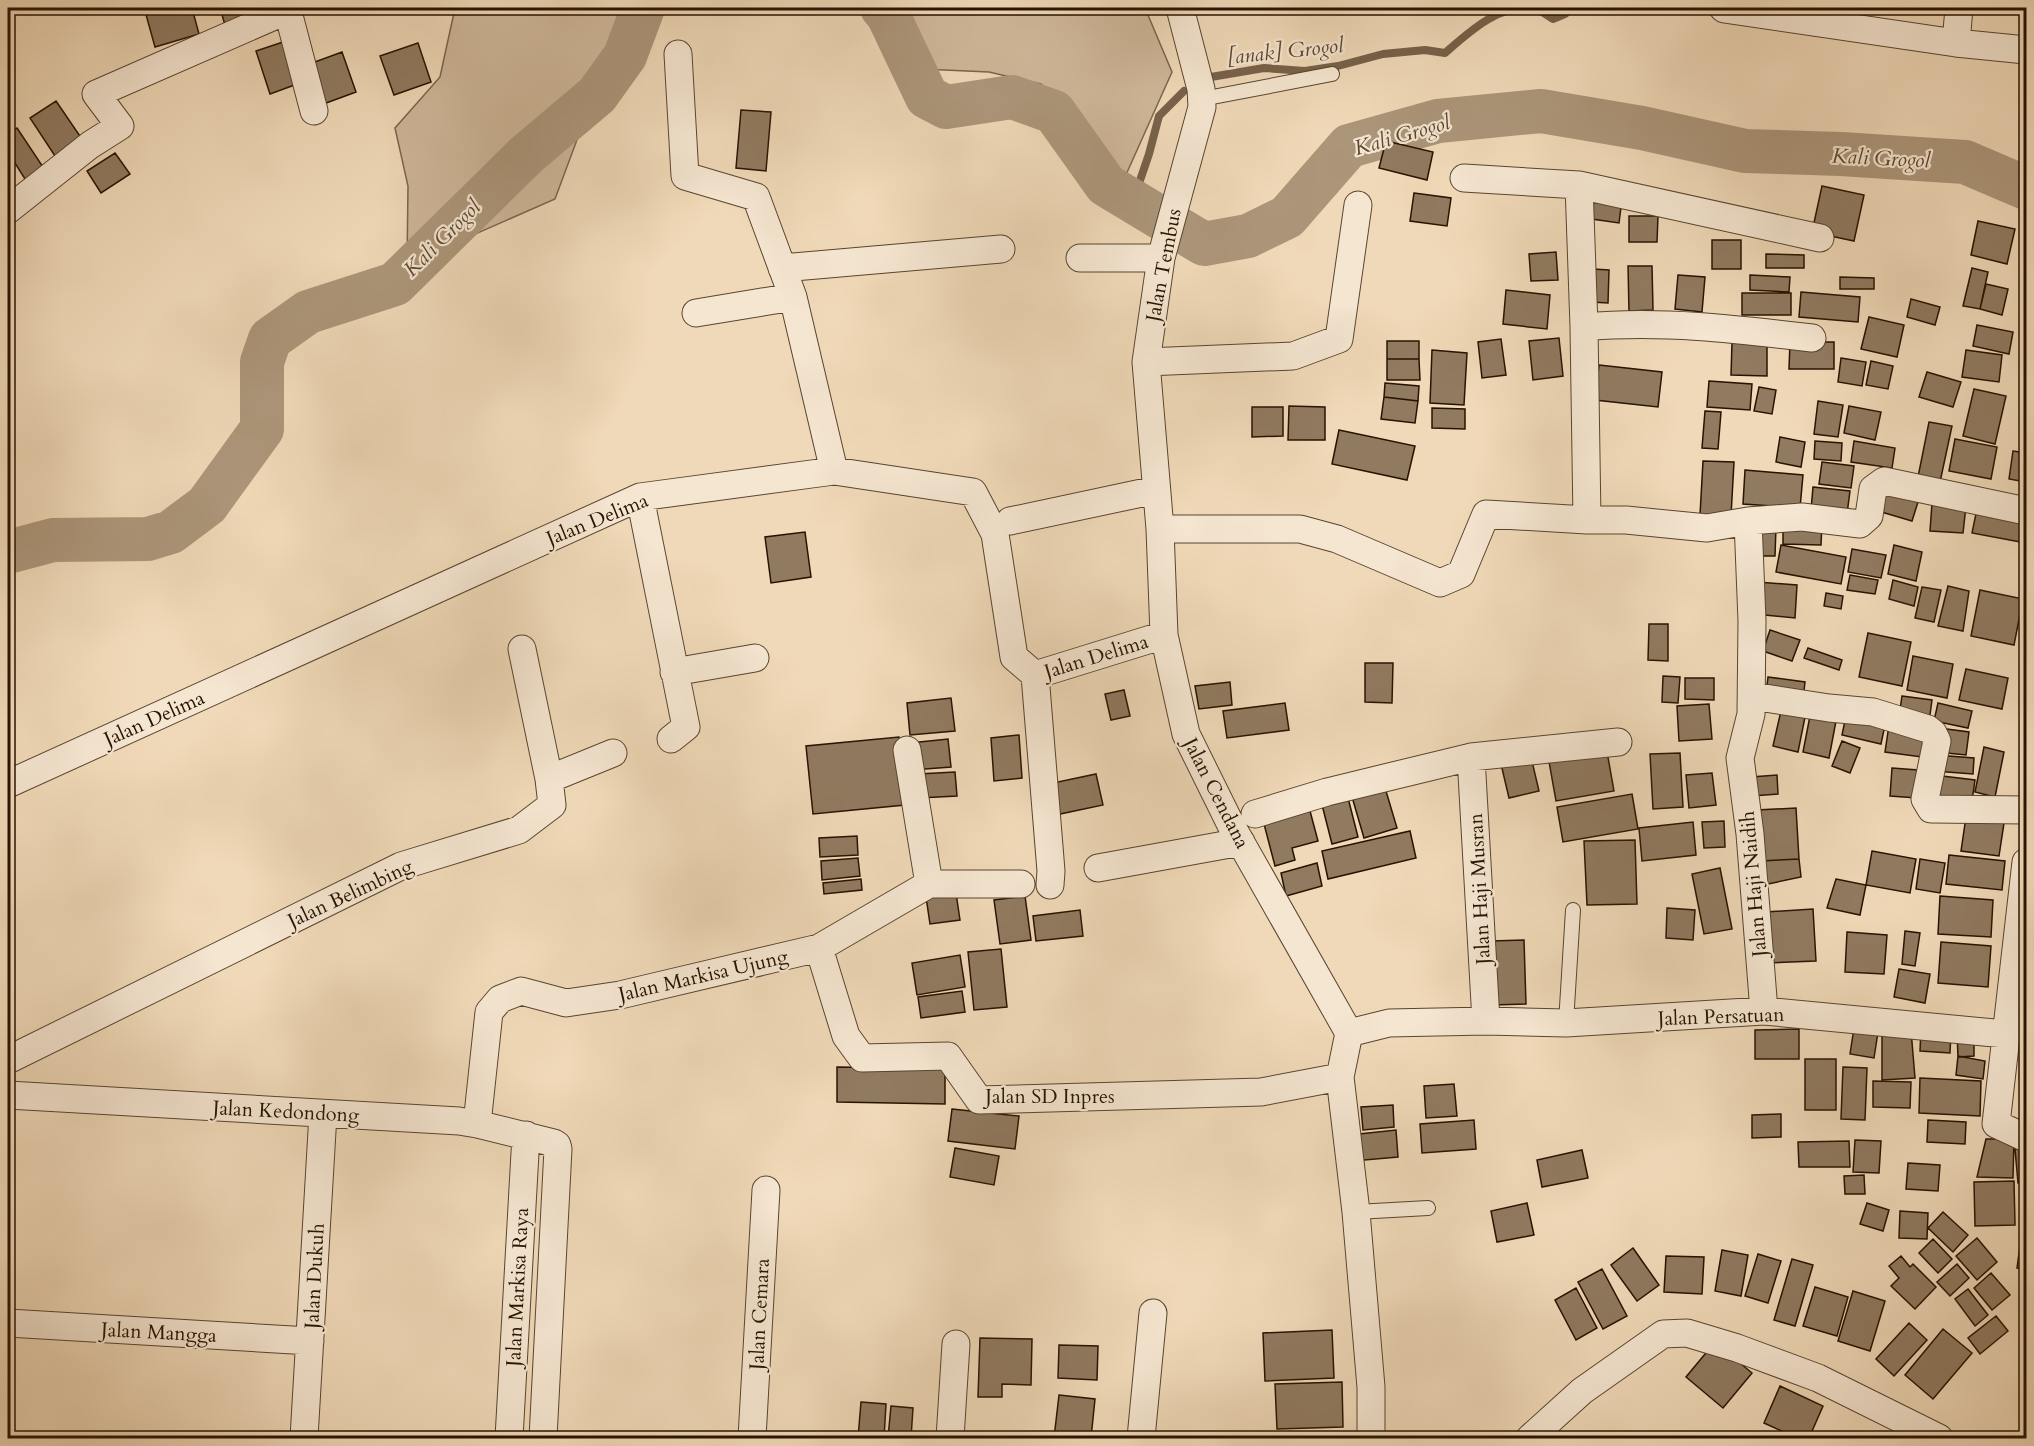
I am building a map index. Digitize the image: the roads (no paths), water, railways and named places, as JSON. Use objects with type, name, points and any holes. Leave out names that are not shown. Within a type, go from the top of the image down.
[{"type":"street","name":"Jalan Tembus","points":[[1167,529],[1156,490],[1146,362],[1163,251],[1202,107],[1201,89],[1180,8]]},
{"type":"street","points":[[1723,8],[1956,43],[2026,50]]},
{"type":"street","points":[[1956,43],[1959,8]]},
{"type":"street","points":[[8,210],[90,146],[120,126],[96,94],[288,9],[314,111]]},
{"type":"street","points":[[678,54],[685,176],[756,197],[793,297],[834,471]]},
{"type":"street","points":[[1464,178],[1579,185],[1820,238]]},
{"type":"street","points":[[1579,185],[1587,520]]},
{"type":"street","points":[[1146,362],[1293,357],[1339,339],[1358,205]]},
{"type":"street","points":[[782,268],[1001,249]]},
{"type":"street","points":[[1080,258],[1163,251]]},
{"type":"street","points":[[696,313],[793,297]]},
{"type":"street","points":[[1584,327],[1613,324],[1722,327],[1812,338]]},
{"type":"street","name":"Jalan Delima","points":[[8,784],[640,496],[834,471],[973,492],[995,534],[1014,657],[1035,675],[1164,635]]},
{"type":"street","points":[[1167,529],[1300,529],[1337,539],[1440,583],[1461,574],[1486,514],[1626,520],[1707,528],[1748,521],[1802,517],[1860,524],[1869,516],[1873,489],[1884,481],[2026,511]]},
{"type":"street","points":[[1010,521],[1156,490]]},
{"type":"street","points":[[640,496],[686,727],[671,739]]},
{"type":"street","points":[[1748,521],[1752,696],[1829,708],[1873,712],[1928,729],[1937,741],[1925,799],[1931,809],[2026,810]]},
{"type":"street","name":"Jalan Cendana","points":[[1167,529],[1164,635],[1186,734],[1241,842],[1349,1033]]},
{"type":"street","name":"Jalan Belimbing","points":[[8,1060],[401,866],[519,830],[552,805],[549,779],[522,649]]},
{"type":"street","points":[[674,672],[755,658]]},
{"type":"street","points":[[1035,675],[1051,871],[1050,885]]},
{"type":"street","name":"Jalan Haji Naidih","points":[[1752,696],[1751,714],[1740,758],[1750,834],[1764,1011]]},
{"type":"street","points":[[1255,814],[1327,792],[1471,757],[1618,742]]},
{"type":"street","points":[[907,750],[929,884],[1021,884]]},
{"type":"street","points":[[549,779],[613,753]]},
{"type":"street","name":"Jalan Haji Musran","points":[[1471,757],[1486,1021]]},
{"type":"street","points":[[1098,868],[1241,842]]},
{"type":"street","points":[[2026,862],[1995,1124],[2026,1138]]},
{"type":"street","name":"Jalan Markisa Ujung","points":[[477,1124],[489,1012],[500,999],[521,992],[566,1003],[620,995],[819,948],[929,884]]},
{"type":"street","name":"Jalan SD Inpres","points":[[819,948],[846,1036],[862,1058],[948,1056],[979,1100],[1261,1092],[1340,1077]]},
{"type":"street","name":"Jalan Persatuan","points":[[1349,1033],[1389,1023],[1486,1021],[1566,1023],[1764,1011],[2005,1034]]},
{"type":"street","points":[[1349,1033],[1340,1077],[1356,1212],[1371,1387],[1371,1438]]},
{"type":"street","name":"Jalan Kedondong","points":[[8,1095],[477,1124],[554,1143],[558,1149]]},
{"type":"street","name":"Jalan Dukuh","points":[[304,1438],[323,1114]]},
{"type":"street","name":"Jalan Markisa Raya","points":[[509,1438],[526,1135]]},
{"type":"street","name":"Jalan Markisa Raya","points":[[543,1438],[558,1149]]},
{"type":"street","name":"Jalan Cemara","points":[[752,1438],[766,1190]]},
{"type":"street","points":[[1141,1438],[1153,1313]]},
{"type":"street","name":"Jalan Mangga","points":[[8,1323],[310,1341]]},
{"type":"street","points":[[1530,1438],[1582,1391],[1663,1334],[1688,1333],[1737,1348],[1818,1378],[1939,1438]]},
{"type":"street","points":[[951,1438],[956,1344]]},
{"type":"lane","points":[[1202,99],[1332,74]]},
{"type":"lane","points":[[1167,529],[1182,539],[1227,540]]},
{"type":"lane","points":[[1566,1023],[1573,910]]},
{"type":"lane","points":[[1356,1212],[1428,1208]]},
{"type":"waterway","name":"Kali Grogol","points":[[8,552],[53,540],[148,539],[171,532],[207,505],[262,429],[262,362],[270,339],[308,312],[395,284],[526,155],[597,95],[625,56],[643,8]]},
{"type":"waterway","name":"Kali Grogol","points":[[882,8],[888,15],[927,97],[946,107],[1012,97],[1054,112],[1106,185],[1204,244],[1248,236],[1287,217],[1349,146],[1438,121],[1541,111],[1642,128],[1745,151],[1965,162],[2026,188]]},
{"type":"waterway","name":"[anak] Grogol","points":[[1205,78],[1264,68],[1305,71],[1338,66],[1383,54],[1425,50],[1445,53],[1485,21],[1508,10],[1532,8],[1553,19],[1565,14]]},
{"type":"waterway","name":"[anak] Grogol","points":[[1133,201],[1159,116],[1184,91]]}]
